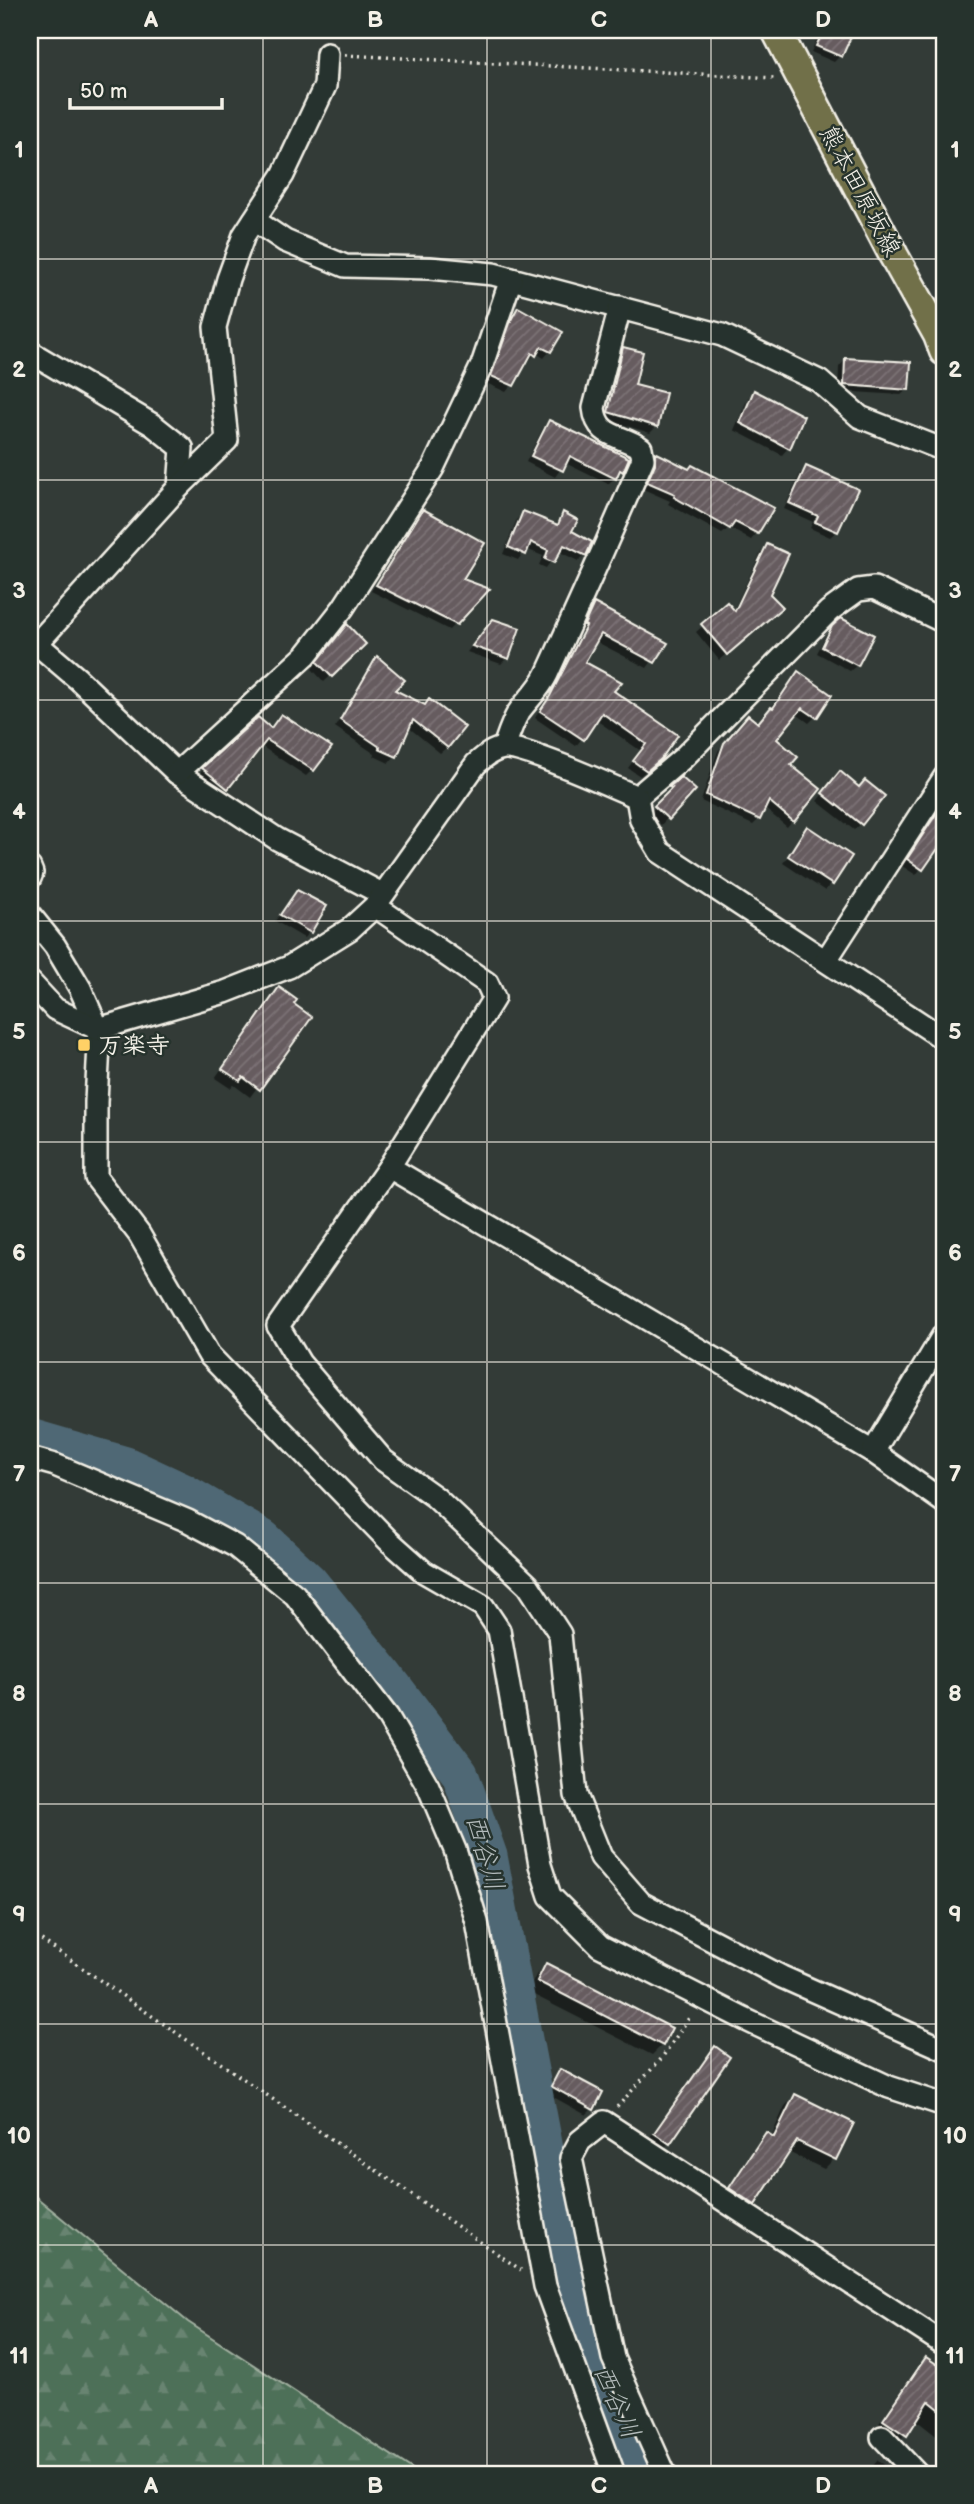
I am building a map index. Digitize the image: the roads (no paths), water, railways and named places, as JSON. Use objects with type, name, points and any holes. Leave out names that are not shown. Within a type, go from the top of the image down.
[{"type":"main road","name":"熊本田原坂線","points":[[776,30],[938,335],[944,351]]},
{"type":"street","points":[[327,54],[325,86],[283,175],[244,235],[215,327],[227,440],[179,487],[34,647],[78,679],[177,773],[277,839],[379,900],[487,983],[494,998],[389,1167],[278,1326],[300,1363],[383,1460],[435,1497],[528,1585],[560,1634],[576,1795],[601,1857],[641,1903],[782,1977],[944,2049]]},
{"type":"street","points":[[254,220],[285,241],[345,266],[430,268],[493,274],[722,335],[819,381],[860,417],[944,450]]},
{"type":"street","points":[[177,773],[306,655],[343,608],[433,468],[482,365],[512,279]]},
{"type":"street","points":[[505,747],[519,713],[534,696],[545,677],[643,458],[641,448],[605,431],[595,418],[594,408],[620,307]]},
{"type":"street","points":[[30,352],[153,425],[182,448],[179,487]]},
{"type":"street","points":[[637,797],[683,758],[828,611],[858,590],[874,588],[944,622]]},
{"type":"street","points":[[30,982],[55,1009],[98,1029],[225,992],[289,967],[351,929],[379,900],[476,764],[488,754],[505,747],[637,797]]},
{"type":"street","points":[[826,960],[944,778]]},
{"type":"street","points":[[637,797],[641,820],[660,852],[944,1039]]},
{"type":"street","points":[[30,868],[30,878]]},
{"type":"street","points":[[30,915],[55,946],[80,988],[98,1029],[96,1178],[139,1234],[209,1355],[388,1540],[424,1572],[483,1606],[499,1630],[540,1865],[550,1896],[600,1946],[702,1999],[890,2087],[944,2105]]},
{"type":"street","points":[[389,1167],[873,1452],[944,1502]]},
{"type":"street","points":[[873,1452],[944,1334]]},
{"type":"street","points":[[30,1458],[128,1494],[188,1521],[235,1546],[295,1595],[388,1717],[428,1786],[454,1850],[477,1922],[545,2286],[614,2474]]},
{"type":"street","points":[[665,2474],[613,2358],[571,2158],[580,2141],[604,2122],[944,2344]]},
{"type":"street","points":[[882,2437],[917,2474]]},
{"type":"waterway","name":"西谷川","points":[[30,1437],[126,1465],[182,1491],[263,1538],[309,1581],[460,1774],[489,1856],[576,2311],[648,2474]]},
{"type":"place","name":"万楽寺","points":[[84,1045]]}]
